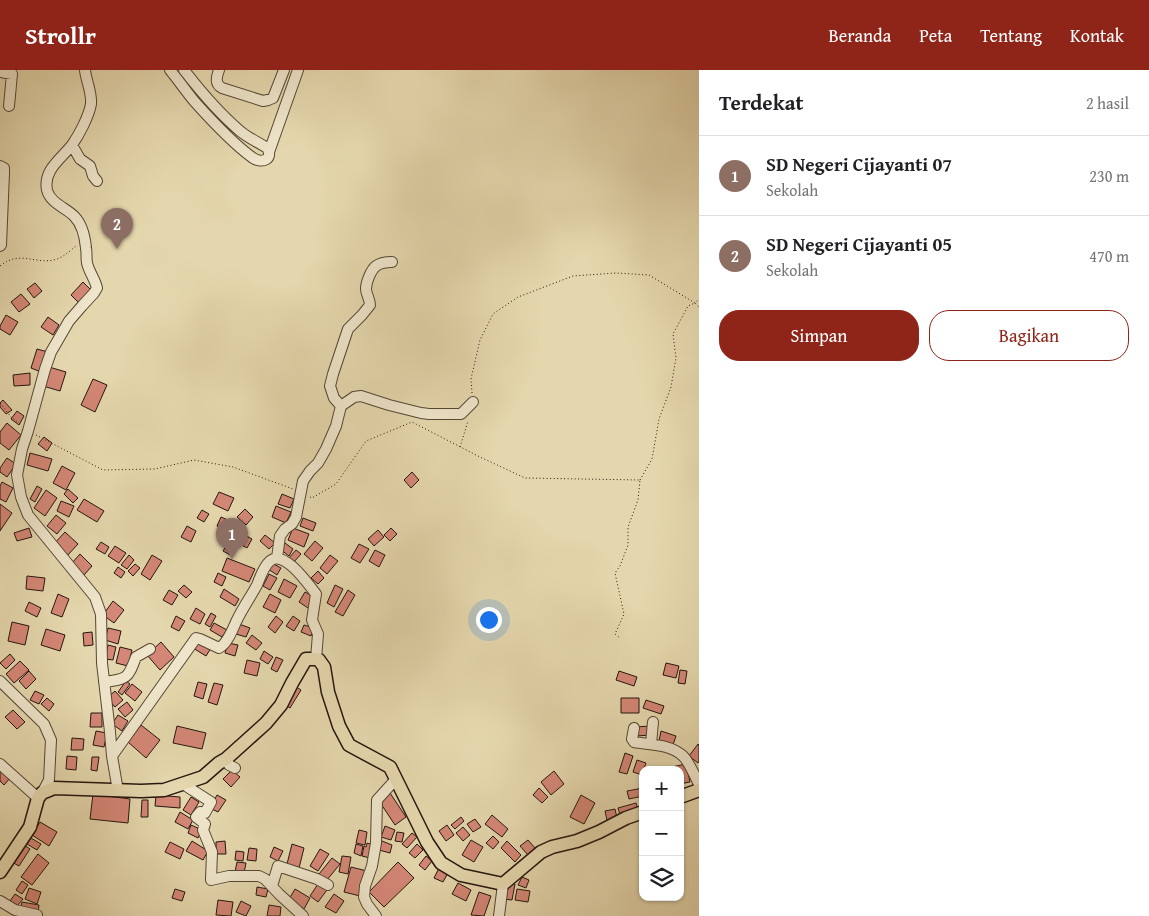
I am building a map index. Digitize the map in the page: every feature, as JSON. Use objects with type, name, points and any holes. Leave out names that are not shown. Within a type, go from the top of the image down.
[{"type":"main road","points":[[0,872],[30,827],[40,796],[54,788],[118,791],[164,790],[203,777],[219,763],[231,763],[281,705],[306,659],[320,660],[324,667],[328,692],[336,718],[349,746],[390,766],[427,842],[441,863],[462,875],[503,884],[541,852],[552,846],[599,832],[639,813]]},
{"type":"main road","points":[[684,796],[699,790]]},
{"type":"street","points":[[85,70],[91,96],[89,112],[72,146],[53,166],[47,180],[47,191],[56,203],[79,222],[82,228],[88,265],[98,288],[69,321],[51,352],[22,449],[17,475],[21,497],[28,515],[96,597],[101,614],[102,663],[112,756],[118,791]]},
{"type":"street","points":[[170,70],[203,111],[233,141],[253,158],[261,162],[269,156],[298,70]]},
{"type":"street","points":[[184,70],[226,118],[269,152]]},
{"type":"street","points":[[219,70],[216,82],[218,86],[255,98],[268,100],[273,98],[284,70]]},
{"type":"street","points":[[0,72],[12,74],[9,106]]},
{"type":"street","points":[[72,146],[80,159],[90,166],[93,176],[97,181]]},
{"type":"street","points":[[1,245],[4,173],[2,167]]},
{"type":"street","points":[[341,406],[334,398],[330,386],[348,329],[370,305],[366,284],[372,270],[376,266],[392,262]]},
{"type":"street","points":[[277,558],[280,536],[296,517],[300,492],[304,481],[326,449],[336,426],[341,406],[354,397],[361,396],[420,413],[461,414],[473,402]]},
{"type":"street","points":[[112,756],[196,638],[200,638],[219,648],[223,645],[272,559],[277,558],[287,562],[316,594],[312,620],[318,634],[316,659]]},
{"type":"street","points":[[104,682],[127,676],[132,669],[136,657],[150,649]]},
{"type":"street","points":[[0,681],[44,724],[50,740],[49,780],[40,796],[0,764]]},
{"type":"street","points":[[651,744],[653,722]]},
{"type":"street","points":[[634,728],[632,740],[634,742],[669,748],[684,757],[699,784]]},
{"type":"street","points":[[376,916],[364,897],[376,843],[377,800],[396,778]]},
{"type":"street","points":[[183,784],[211,802],[205,813],[200,812],[196,817],[205,824],[203,830],[212,852],[211,880],[229,876],[259,876],[265,879],[304,916]]},
{"type":"street","points":[[272,886],[278,866],[317,879],[328,885]]},
{"type":"street","points":[[499,916],[503,884]]},
{"type":"street","points":[[0,900],[15,910],[37,915]]},
{"type":"path","points":[[0,266],[14,258],[54,260],[66,254],[84,238]]},
{"type":"path","points":[[473,402],[471,379],[480,340],[493,314],[518,298],[573,276],[616,273],[649,275],[699,307]]},
{"type":"path","points":[[620,638],[615,634],[624,614],[615,573],[620,566],[628,545],[628,527],[638,500],[640,480],[652,460],[659,419],[670,387],[676,358],[674,334],[688,306],[699,300]]},
{"type":"path","points":[[0,403],[11,417],[28,431],[103,470],[155,469],[194,460],[233,467],[312,498],[336,484],[366,442],[412,422],[525,478],[640,480]]},
{"type":"path","points":[[460,447],[468,420]]},
{"type":"building","points":[[83,282],[93,292],[81,305],[71,295]]},
{"type":"building","points":[[35,283],[42,291],[34,298],[27,289]]},
{"type":"building","points":[[21,294],[30,304],[19,312],[11,302]]},
{"type":"building","points":[[6,315],[18,322],[10,335],[0,329]]},
{"type":"building","points":[[48,317],[59,325],[53,335],[41,327]]},
{"type":"building","points":[[37,349],[48,352],[41,372],[31,368]]},
{"type":"building","points":[[49,367],[66,372],[60,391],[43,386]]},
{"type":"building","points":[[30,373],[30,385],[14,386],[13,375]]},
{"type":"building","points":[[93,379],[107,385],[95,412],[81,405]]},
{"type":"building","points":[[3,400],[12,410],[6,414],[0,407],[0,403]]},
{"type":"building","points":[[17,411],[24,416],[19,425],[11,419]]},
{"type":"building","points":[[7,423],[21,435],[9,450],[0,443],[0,432]]},
{"type":"building","points":[[44,437],[52,443],[47,451],[38,444]]},
{"type":"building","points":[[30,453],[52,459],[48,471],[27,465]]},
{"type":"building","points":[[7,458],[16,464],[7,477],[0,472],[0,468]]},
{"type":"building","points":[[62,466],[75,473],[66,490],[53,483]]},
{"type":"building","points":[[412,472],[419,480],[411,488],[404,480]]},
{"type":"building","points":[[2,482],[13,488],[6,502],[0,499],[0,486]]},
{"type":"building","points":[[37,486],[42,489],[35,502],[30,499]]},
{"type":"building","points":[[68,489],[78,498],[73,503],[64,494]]},
{"type":"building","points":[[46,490],[57,498],[45,516],[34,508]]},
{"type":"building","points":[[219,492],[234,498],[228,511],[213,504]]},
{"type":"building","points":[[282,494],[294,499],[290,508],[278,504]]},
{"type":"building","points":[[84,499],[104,511],[97,522],[77,510]]},
{"type":"building","points":[[61,501],[74,506],[69,517],[57,511]]},
{"type":"building","points":[[0,504],[12,513],[0,531]]},
{"type":"building","points":[[276,506],[291,512],[286,523],[272,517]]},
{"type":"building","points":[[245,509],[253,517],[246,525],[237,517]]},
{"type":"building","points":[[202,510],[209,514],[204,522],[197,518]]},
{"type":"building","points":[[56,515],[66,523],[57,534],[47,526]]},
{"type":"building","points":[[221,517],[230,521],[226,530],[217,526]]},
{"type":"building","points":[[303,518],[316,523],[313,531],[300,526]]},
{"type":"building","points":[[187,526],[196,531],[191,542],[181,537]]},
{"type":"building","points":[[29,528],[32,537],[17,541],[14,533]]},
{"type":"building","points":[[293,528],[309,534],[304,547],[288,540]]},
{"type":"building","points":[[391,528],[397,534],[390,541],[384,535]]},
{"type":"building","points":[[234,529],[252,539],[247,548],[229,538]]},
{"type":"building","points":[[378,530],[384,537],[374,546],[368,539]]},
{"type":"building","points":[[65,532],[78,544],[66,557],[53,545]]},
{"type":"building","points":[[265,535],[275,543],[269,549],[260,541]]},
{"type":"building","points":[[315,541],[323,548],[312,561],[304,554]]},
{"type":"building","points":[[101,542],[109,547],[105,554],[96,549]]},
{"type":"building","points":[[228,543],[237,548],[232,556],[223,551]]},
{"type":"building","points":[[285,543],[293,549],[289,556],[280,549]]},
{"type":"building","points":[[359,544],[369,549],[360,563],[351,558]]},
{"type":"building","points":[[115,546],[126,553],[119,563],[108,556]]},
{"type":"building","points":[[296,550],[301,554],[293,563],[288,559]]},
{"type":"building","points":[[375,550],[385,555],[379,567],[369,561]]},
{"type":"building","points":[[80,554],[92,566],[84,575],[72,563]]},
{"type":"building","points":[[129,555],[134,560],[127,569],[121,565]]},
{"type":"building","points":[[152,555],[162,561],[150,580],[141,574]]},
{"type":"building","points":[[330,555],[338,561],[327,574],[320,568]]},
{"type":"building","points":[[227,558],[255,569],[249,582],[222,571]]},
{"type":"building","points":[[272,563],[281,568],[277,575],[268,569]]},
{"type":"building","points":[[135,564],[140,568],[133,576],[128,571]]},
{"type":"building","points":[[118,567],[125,572],[121,578],[114,573]]},
{"type":"building","points":[[318,571],[324,578],[318,584],[311,578]]},
{"type":"building","points":[[218,573],[226,577],[222,586],[214,582]]},
{"type":"building","points":[[269,574],[277,578],[270,590],[263,586]]},
{"type":"building","points":[[27,576],[45,578],[43,591],[26,589]]},
{"type":"building","points":[[284,579],[297,586],[290,598],[278,592]]},
{"type":"building","points":[[184,585],[192,592],[186,598],[178,591]]},
{"type":"building","points":[[335,585],[343,589],[334,607],[327,603]]},
{"type":"building","points":[[224,589],[239,599],[235,606],[220,597]]},
{"type":"building","points":[[169,590],[178,595],[172,605],[163,600]]},
{"type":"building","points":[[348,590],[355,595],[343,616],[335,612]]},
{"type":"building","points":[[305,592],[314,597],[308,608],[299,602]]},
{"type":"building","points":[[58,594],[69,599],[62,617],[51,613]]},
{"type":"building","points":[[270,594],[281,600],[275,613],[263,607]]},
{"type":"building","points":[[113,601],[124,610],[114,623],[103,615]]},
{"type":"building","points":[[29,602],[41,608],[37,617],[25,611]]},
{"type":"building","points":[[196,608],[205,614],[200,624],[190,619]]},
{"type":"building","points":[[211,613],[216,616],[210,627],[205,624]]},
{"type":"building","points":[[176,616],[185,621],[179,631],[171,627]]},
{"type":"building","points":[[276,616],[283,622],[275,633],[268,627]]},
{"type":"building","points":[[293,616],[300,621],[294,631],[286,626]]},
{"type":"building","points":[[12,622],[29,626],[25,645],[8,641]]},
{"type":"building","points":[[214,623],[227,630],[222,637],[210,630]]},
{"type":"building","points":[[239,624],[250,628],[246,637],[236,634]]},
{"type":"building","points":[[304,625],[314,628],[311,636],[301,632]]},
{"type":"building","points":[[108,628],[121,631],[118,644],[105,640]]},
{"type":"building","points":[[46,629],[65,635],[60,651],[41,645]]},
{"type":"building","points":[[92,632],[93,645],[84,646],[83,633]]},
{"type":"building","points":[[252,635],[262,643],[256,650],[246,643]]},
{"type":"building","points":[[197,640],[211,648],[206,656],[193,648]]},
{"type":"building","points":[[161,642],[174,657],[160,670],[147,655]]},
{"type":"building","points":[[228,643],[238,645],[235,656],[225,653]]},
{"type":"building","points":[[108,645],[116,647],[113,660],[105,659]]},
{"type":"building","points":[[120,647],[132,650],[128,666],[116,663]]},
{"type":"building","points":[[264,651],[273,657],[268,664],[260,659]]},
{"type":"building","points":[[10,654],[15,660],[6,669],[0,663]]},
{"type":"building","points":[[276,657],[283,660],[277,672],[271,669]]},
{"type":"building","points":[[247,660],[260,663],[257,676],[244,673]]},
{"type":"building","points":[[20,661],[29,670],[14,683],[6,674]]},
{"type":"building","points":[[666,663],[679,666],[676,678],[663,675]]},
{"type":"building","points":[[680,670],[687,671],[685,684],[678,683]]},
{"type":"building","points":[[29,671],[36,679],[26,689],[19,681]]},
{"type":"building","points":[[619,671],[637,677],[634,686],[616,680]]},
{"type":"building","points":[[126,681],[130,684],[122,695],[118,692]]},
{"type":"building","points":[[198,682],[207,684],[203,699],[194,696]]},
{"type":"building","points":[[214,683],[223,685],[217,705],[208,702]]},
{"type":"building","points":[[132,684],[142,692],[135,701],[125,693]]},
{"type":"building","points":[[295,686],[301,690],[290,708],[284,704]]},
{"type":"building","points":[[35,691],[44,695],[39,704],[30,700]]},
{"type":"building","points":[[115,691],[123,700],[115,707],[107,698]]},
{"type":"building","points":[[47,698],[54,704],[49,711],[41,704]]},
{"type":"building","points":[[621,698],[639,698],[639,713],[621,713]]},
{"type":"building","points":[[646,700],[664,706],[661,714],[643,708]]},
{"type":"building","points":[[127,702],[133,710],[125,717],[118,709]]},
{"type":"building","points":[[13,710],[25,722],[17,729],[5,717]]},
{"type":"building","points":[[91,713],[102,713],[102,727],[90,727]]},
{"type":"building","points":[[118,715],[128,721],[122,731],[112,724]]},
{"type":"building","points":[[141,725],[160,740],[146,758],[128,742]]},
{"type":"building","points":[[177,726],[206,733],[202,749],[173,743]]},
{"type":"building","points":[[651,726],[652,735],[636,736],[635,727]]},
{"type":"building","points":[[96,731],[107,733],[104,747],[93,745]]},
{"type":"building","points":[[661,731],[676,736],[673,745],[659,741]]},
{"type":"building","points":[[72,738],[84,739],[83,750],[71,750]]},
{"type":"building","points":[[698,744],[699,761],[698,763],[689,756]]},
{"type":"building","points":[[625,753],[633,756],[627,774],[619,772]]},
{"type":"building","points":[[67,756],[77,757],[76,770],[66,769]]},
{"type":"building","points":[[92,757],[99,757],[97,771],[91,770]]},
{"type":"building","points":[[637,760],[646,763],[645,766],[639,766],[639,774],[633,772]]},
{"type":"building","points":[[686,764],[690,782],[684,783],[684,766],[676,766]]},
{"type":"building","points":[[0,767],[11,777],[4,785],[0,781]]},
{"type":"building","points":[[232,770],[240,777],[231,787],[223,779]]},
{"type":"building","points":[[554,771],[564,784],[551,795],[541,782]]},
{"type":"building","points":[[539,788],[548,797],[542,803],[533,795]]},
{"type":"building","points":[[639,789],[639,797],[629,799],[627,791]]},
{"type":"building","points":[[390,793],[406,817],[395,825],[379,801]]},
{"type":"building","points":[[93,794],[130,799],[128,823],[90,819]]},
{"type":"building","points":[[156,795],[180,797],[180,808],[155,806]]},
{"type":"building","points":[[217,795],[226,800],[218,812],[210,808]]},
{"type":"building","points":[[581,795],[595,803],[584,824],[570,817]]},
{"type":"building","points":[[191,797],[199,802],[191,815],[183,810]]},
{"type":"building","points":[[142,800],[148,800],[148,817],[141,817]]},
{"type":"building","points":[[636,803],[638,810],[620,815],[618,808]]},
{"type":"building","points":[[615,809],[617,818],[607,820],[605,811]]},
{"type":"building","points":[[180,812],[193,820],[188,829],[175,822]]},
{"type":"building","points":[[492,815],[508,829],[502,837],[485,824]]},
{"type":"building","points":[[461,817],[464,821],[455,829],[451,825]]},
{"type":"building","points":[[475,819],[481,827],[473,832],[467,824]]},
{"type":"building","points":[[40,822],[57,832],[49,846],[32,835]]},
{"type":"building","points":[[191,825],[202,830],[198,838],[188,833]]},
{"type":"building","points":[[447,825],[454,835],[446,841],[439,831]]},
{"type":"building","points":[[385,826],[395,830],[391,840],[381,837]]},
{"type":"building","points":[[463,827],[470,835],[463,841],[456,833]]},
{"type":"building","points":[[359,830],[367,832],[365,845],[356,843]]},
{"type":"building","points":[[397,832],[404,833],[402,842],[395,841]]},
{"type":"building","points":[[412,833],[417,837],[407,848],[402,844]]},
{"type":"building","points":[[493,836],[499,842],[493,849],[486,843]]},
{"type":"building","points":[[31,838],[41,844],[37,850],[27,844]]},
{"type":"building","points":[[471,840],[483,847],[474,862],[462,855]]},
{"type":"building","points":[[528,840],[535,848],[528,855],[520,846]]},
{"type":"building","points":[[192,841],[208,851],[203,860],[186,851]]},
{"type":"building","points":[[225,841],[226,854],[216,854],[216,842]]},
{"type":"building","points":[[382,841],[392,845],[390,853],[379,850]]},
{"type":"building","points":[[507,841],[521,855],[515,862],[501,848]]},
{"type":"building","points":[[170,842],[184,849],[180,859],[165,852]]},
{"type":"building","points":[[21,843],[30,849],[19,866],[10,861]]},
{"type":"building","points":[[367,843],[374,845],[370,858],[362,856],[364,846],[366,847]]},
{"type":"building","points":[[292,844],[304,848],[299,868],[287,864]]},
{"type":"building","points":[[356,844],[363,846],[361,856],[354,853]]},
{"type":"building","points":[[417,844],[423,850],[415,858],[409,853]]},
{"type":"building","points":[[274,847],[283,851],[278,861],[270,857]]},
{"type":"building","points":[[249,848],[257,849],[256,861],[247,860]]},
{"type":"building","points":[[320,849],[329,854],[318,871],[310,866]]},
{"type":"building","points":[[236,851],[244,852],[243,861],[235,860]]},
{"type":"building","points":[[38,854],[49,863],[32,885],[21,877]]},
{"type":"building","points":[[342,856],[351,857],[348,874],[339,872]]},
{"type":"building","points":[[426,856],[432,861],[425,870],[419,865]]},
{"type":"building","points":[[332,858],[340,864],[327,880],[319,874]]},
{"type":"building","points":[[237,862],[246,863],[244,873],[235,872]]},
{"type":"building","points":[[398,862],[414,878],[384,907],[369,892]]},
{"type":"building","points":[[440,866],[449,871],[443,882],[434,878]]},
{"type":"building","points":[[351,867],[367,871],[360,896],[344,892]]},
{"type":"building","points":[[522,877],[529,880],[526,888],[518,885]]},
{"type":"building","points":[[22,881],[28,885],[22,894],[16,890]]},
{"type":"building","points":[[507,882],[515,884],[512,900],[504,899]]},
{"type":"building","points":[[458,883],[471,890],[466,901],[452,894]]},
{"type":"building","points":[[318,884],[327,890],[318,902],[310,896]]},
{"type":"building","points":[[257,887],[268,889],[266,897],[256,895]]},
{"type":"building","points":[[29,888],[41,892],[37,904],[25,899]]},
{"type":"building","points":[[175,889],[185,892],[182,901],[172,898]]},
{"type":"building","points":[[295,889],[310,898],[304,909],[289,899]]},
{"type":"building","points":[[517,889],[530,891],[528,902],[515,900]]},
{"type":"building","points":[[479,892],[491,896],[484,916],[471,915]]},
{"type":"building","points":[[15,894],[23,899],[17,906],[10,901]]},
{"type":"building","points":[[334,894],[344,901],[336,913],[325,907]]},
{"type":"building","points":[[218,900],[233,902],[231,916],[216,915]]},
{"type":"building","points":[[241,901],[251,906],[246,916],[236,912]]},
{"type":"building","points":[[22,902],[39,905],[38,913],[20,910]]},
{"type":"building","points":[[269,905],[281,907],[280,916],[267,916]]},
{"type":"place","name":"SD Negeri Cijayanti 05","points":[[117,249]]},
{"type":"place","name":"SD Negeri Cijayanti 07","points":[[232,559]]}]
